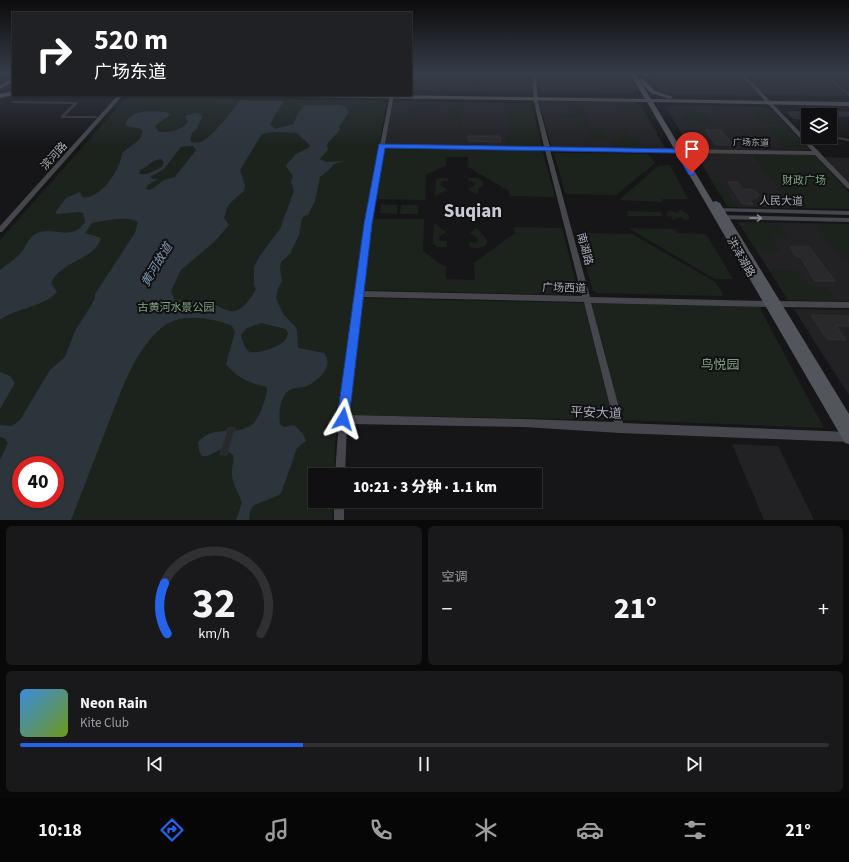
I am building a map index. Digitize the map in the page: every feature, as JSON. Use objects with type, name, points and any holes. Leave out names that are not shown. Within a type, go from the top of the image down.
[{"type":"main road","points":[[618,98],[640,102],[659,114]]},
{"type":"main road","points":[[625,98],[849,102]]},
{"type":"main road","points":[[673,98],[679,100]]},
{"type":"main road","name":"洪泽湖路","points":[[650,99],[719,213],[848,438]]},
{"type":"main road","points":[[659,114],[659,106],[661,103],[679,100]]},
{"type":"main road","name":"洪泽湖路","points":[[772,304],[849,424]]},
{"type":"street","name":"滨河路","points":[[0,223],[113,98]]},
{"type":"street","name":"滨河路","points":[[0,230],[118,98]]},
{"type":"street","points":[[340,468],[343,419],[358,294],[370,214],[392,98]]},
{"type":"street","name":"南湖路","points":[[535,98],[620,428]]},
{"type":"street","points":[[765,98],[801,136]]},
{"type":"street","points":[[13,102],[76,103],[62,117],[96,117]]},
{"type":"street","points":[[837,138],[849,140]]},
{"type":"street","points":[[809,144],[849,187]]},
{"type":"street","name":"广场东道","points":[[382,146],[817,153]]},
{"type":"street","name":"人民大道","points":[[719,213],[849,213]]},
{"type":"street","name":"人民大道","points":[[719,213],[849,220]]},
{"type":"street","name":"广场西道","points":[[358,294],[849,306]]},
{"type":"street","name":"平安大道","points":[[343,419],[620,428],[848,438]]},
{"type":"street","points":[[339,508],[339,520]]},
{"type":"shaded area","points":[[539,101],[636,102],[642,107],[665,148],[553,147],[551,146]]},
{"type":"shaded area","points":[[393,102],[528,103],[532,106],[542,147],[385,144]]},
{"type":"shaded area","points":[[671,105],[765,107],[772,110],[801,141],[801,144],[804,144],[810,150],[692,149],[666,108]]},
{"type":"shaded area","points":[[695,153],[753,154],[794,208],[728,207]]},
{"type":"shaded area","points":[[825,157],[849,158],[849,183],[832,165]]},
{"type":"shaded area","points":[[738,222],[849,224],[849,301],[788,300]]},
{"type":"shaded area","points":[[794,309],[849,310],[849,395],[814,341]]},
{"type":"shaded area","points":[[732,444],[778,446],[814,520],[764,520]]},
{"type":"green space","name":"古黄河水景公园","points":[[126,98],[383,101],[386,103],[341,393],[336,432],[334,468],[308,468],[308,508],[333,508],[332,520],[0,520],[0,240]]},
{"type":"green space","points":[[450,102],[462,102],[462,132],[460,133],[459,120],[449,120],[449,109],[461,111],[461,106],[451,104]]},
{"type":"green space","points":[[503,103],[528,103],[532,106],[542,147],[503,146],[506,142],[505,136],[510,136],[511,134],[506,108]]},
{"type":"green space","points":[[631,104],[640,107],[648,118],[639,117],[634,110],[620,109],[618,105]]},
{"type":"green space","points":[[568,105],[583,106],[588,117],[559,117],[558,114],[575,114],[573,108]]},
{"type":"green space","points":[[406,106],[442,108],[434,112],[433,109],[418,109],[417,118],[414,119],[414,121],[408,121],[409,107]]},
{"type":"green space","points":[[750,109],[771,110],[782,121],[779,122],[781,124],[763,123]]},
{"type":"green space","points":[[686,111],[701,111],[713,124],[694,124],[695,127],[689,127],[681,116],[688,116]]},
{"type":"green space","points":[[574,121],[588,121],[591,129],[603,130],[608,139],[590,139],[586,128],[577,128]]},
{"type":"green space","points":[[767,127],[781,127],[784,130],[787,130],[787,128],[807,149],[787,150]]},
{"type":"green space","points":[[738,129],[743,129],[750,138],[759,138],[752,129],[762,129],[771,139],[748,139]]},
{"type":"green space","points":[[619,130],[628,130],[632,139],[637,139],[641,148],[613,148],[610,140],[624,140],[621,139],[617,132],[620,132]]},
{"type":"green space","points":[[384,150],[539,151],[543,153],[555,197],[510,196],[509,191],[468,167],[468,157],[446,157],[446,165],[426,175],[425,200],[377,199]]},
{"type":"green space","points":[[554,154],[648,154],[655,163],[616,195],[567,194],[565,193]]},
{"type":"green space","name":"财政广场","points":[[753,154],[815,155],[849,193],[849,209],[794,208]]},
{"type":"green space","points":[[670,165],[688,199],[662,199],[662,202],[619,200],[658,166]]},
{"type":"green space","points":[[448,178],[448,181],[442,181],[441,185],[447,190],[435,196],[436,179]]},
{"type":"green space","points":[[468,178],[478,178],[483,182],[484,185],[478,189],[479,192],[475,194],[468,189],[475,185],[475,182],[468,181]]},
{"type":"green space","points":[[712,182],[720,182],[737,207],[728,207]]},
{"type":"green space","points":[[381,204],[397,205],[397,214],[380,213]]},
{"type":"green space","points":[[401,205],[418,205],[418,214],[400,214]]},
{"type":"green space","points":[[668,210],[678,213],[679,210],[683,211],[689,215],[689,219],[684,220],[681,217],[673,220],[671,216],[668,217],[666,212],[669,213]]},
{"type":"green space","points":[[626,211],[661,212],[663,216],[627,216],[628,214]]},
{"type":"green space","points":[[373,219],[424,219],[423,251],[443,266],[446,266],[446,279],[475,280],[474,263],[515,233],[514,227],[562,228],[578,291],[574,295],[363,289]]},
{"type":"green space","points":[[745,222],[779,223],[789,237],[771,237],[781,251],[757,251],[742,227]]},
{"type":"green space","points":[[434,223],[446,232],[440,236],[439,241],[447,241],[447,247],[437,247],[433,244]]},
{"type":"green space","points":[[814,224],[849,224],[849,260],[843,260]]},
{"type":"green space","points":[[477,228],[487,240],[487,244],[474,248],[469,246],[469,242],[478,243],[477,238],[470,233]]},
{"type":"green space","points":[[630,229],[674,229],[678,233],[706,234],[733,279],[715,279]]},
{"type":"green space","points":[[579,233],[632,234],[715,282],[723,294],[722,296],[597,293],[593,291],[577,235]]},
{"type":"green space","points":[[770,270],[796,270],[808,283],[826,287],[837,301],[788,300]]},
{"type":"green space","name":"鸟悦园","points":[[360,298],[759,307],[824,428],[623,420],[347,415]]},
{"type":"water","name":"黄河故道","points":[[241,98],[285,98],[270,124],[275,129],[293,124],[299,112],[305,105],[340,105],[345,107],[349,112],[339,127],[340,130],[327,144],[328,150],[320,159],[326,162],[345,161],[334,164],[320,177],[315,201],[308,215],[304,216],[302,219],[299,235],[290,254],[281,262],[280,269],[282,281],[276,298],[283,314],[297,330],[298,348],[324,353],[327,358],[327,367],[317,379],[309,385],[291,389],[286,393],[282,401],[280,424],[284,427],[294,425],[303,434],[306,441],[297,448],[281,493],[254,505],[250,511],[249,520],[236,520],[242,503],[232,478],[234,460],[233,455],[223,448],[208,456],[202,456],[199,451],[198,442],[211,433],[244,429],[252,425],[261,411],[266,396],[267,387],[245,380],[226,364],[235,332],[232,326],[215,320],[185,318],[176,320],[160,329],[150,339],[135,362],[117,401],[71,520],[0,520],[0,460],[8,443],[4,438],[0,437],[0,425],[12,426],[20,420],[50,370],[65,357],[75,331],[95,299],[95,294],[135,233],[138,222],[123,219],[92,223],[85,233],[101,238],[98,245],[85,256],[70,264],[56,275],[51,283],[57,292],[44,301],[14,312],[0,320],[0,270],[19,255],[34,235],[47,231],[67,233],[73,232],[85,222],[83,213],[55,213],[66,198],[80,192],[82,197],[89,197],[96,194],[114,175],[121,160],[122,153],[140,139],[143,131],[141,129],[126,125],[127,120],[131,116],[137,113],[151,111],[169,113],[170,115],[155,126],[159,132],[163,132],[175,130],[185,125],[188,122],[185,116],[195,113],[200,114],[202,117],[197,129],[192,133],[190,140],[192,142],[200,142],[206,139],[218,128]],"holes":[[[273,132],[296,133],[309,144],[310,147],[296,154],[286,165],[293,176],[291,182],[294,191],[280,229],[259,257],[254,267],[254,285],[256,289],[251,297],[241,308],[233,311],[229,311],[216,305],[174,299],[171,291],[181,270],[214,242],[229,225],[224,218],[227,208],[230,203],[244,191],[245,185],[240,170],[262,134]],[[193,146],[196,150],[175,177],[164,180],[152,189],[148,190],[146,188],[158,179],[153,179],[150,177],[164,169],[181,147]],[[161,159],[164,162],[162,167],[147,174],[139,174],[140,170],[152,162]],[[261,323],[286,329],[288,333],[285,340],[280,344],[268,350],[250,352],[243,342],[241,335],[247,328]]]},
{"type":"water","points":[[0,372],[10,376],[15,383],[0,409]]},
{"type":"pier","points":[[238,98],[287,98],[286,101],[237,100]]},
{"type":"building","points":[[787,112],[801,112],[801,119],[793,118]]},
{"type":"building","points":[[837,112],[849,112],[849,116],[837,116]]},
{"type":"building","points":[[705,130],[721,130],[733,145],[716,145]]},
{"type":"building","points":[[468,136],[500,136],[501,142],[468,141]]},
{"type":"building","points":[[728,182],[738,182],[742,189],[754,190],[759,195],[750,200],[753,205],[742,203]]},
{"type":"building","points":[[790,247],[809,247],[835,281],[815,281],[801,258],[796,256]]},
{"type":"building","points":[[811,315],[849,316],[849,326],[836,326],[846,340],[827,339]]},
{"type":"building","points":[[228,428],[235,428],[227,455],[220,455]]},
{"type":"district","name":"Suqian","points":[[473,211]]},
{"type":"route","points":[[343,419],[358,294],[368,224],[382,146],[679,151],[692,173]]}]
